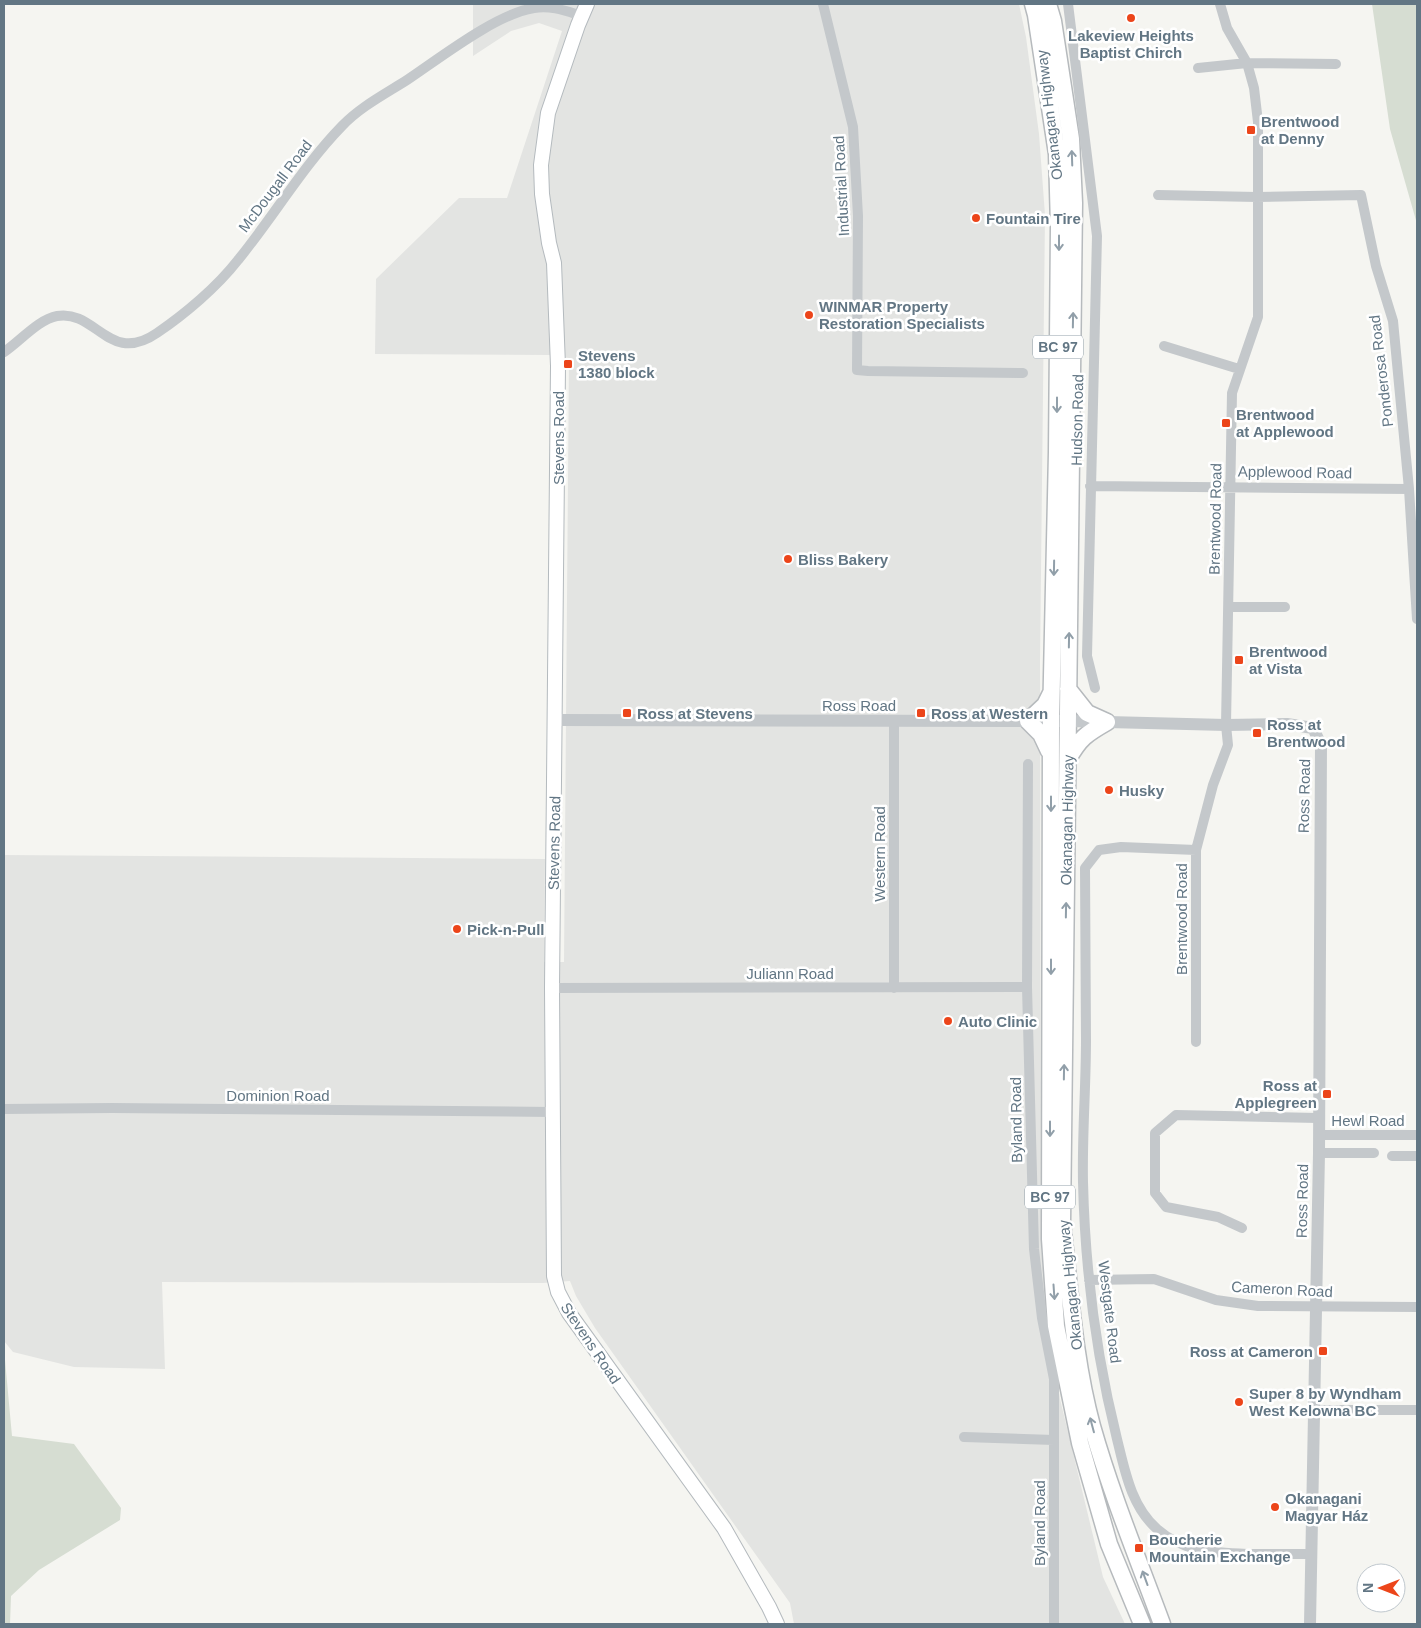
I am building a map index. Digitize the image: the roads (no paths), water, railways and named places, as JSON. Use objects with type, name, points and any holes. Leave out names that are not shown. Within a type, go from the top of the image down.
[{"type":"highway","name":"Okanagan Highway","points":[[1033,4],[1057,154],[1059,227],[1051,720],[1050,1239],[1056,1326],[1080,1443],[1106,1535],[1142,1624]]},
{"type":"highway","name":"Okanagan Highway","points":[[1048,4],[1053,21],[1071,139],[1074,204],[1062,1222],[1078,1355],[1092,1425],[1116,1499],[1162,1624]]},
{"type":"highway","points":[[1068,689],[1087,713],[1107,722]]},
{"type":"highway","points":[[1051,756],[1041,734],[1028,720],[1045,705],[1052,692]]},
{"type":"highway","points":[[1068,759],[1084,735],[1107,722]]},
{"type":"main road","name":"Stevens Road","points":[[585,10],[548,113],[541,165],[542,194],[554,263],[558,366],[552,988],[554,1276],[558,1292],[569,1313],[724,1528],[769,1607],[776,1624]]},
{"type":"street","name":"Industrial Road","points":[[823,4],[853,127],[858,216],[857,370],[868,372],[1023,373]]},
{"type":"street","name":"Hudson Road","points":[[1068,4],[1097,236],[1087,656],[1095,688]]},
{"type":"street","name":"Brentwood Road","points":[[1196,1042],[1196,850],[1213,785],[1228,745],[1226,725],[1232,393],[1258,317],[1258,122],[1254,88],[1247,63],[1227,28],[1220,4]]},
{"type":"street","name":"McDougall Road","points":[[4,352],[41,323],[56,316],[70,316],[79,319],[107,337],[122,343],[136,343],[157,334],[226,274],[334,134],[357,113],[478,33],[515,13],[534,8],[550,7],[585,10]]},
{"type":"street","points":[[1198,68],[1247,63],[1336,64]]},
{"type":"street","points":[[1158,195],[1257,197]]},
{"type":"street","name":"Ponderosa Road","points":[[1257,197],[1360,195],[1376,266],[1393,321],[1409,489],[1417,619]]},
{"type":"street","points":[[1164,346],[1239,369]]},
{"type":"street","name":"Applewood Road","points":[[1090,486],[1409,489]]},
{"type":"street","points":[[1229,607],[1285,607]]},
{"type":"street","name":"Ross Road","points":[[555,720],[1051,720],[1226,725],[1286,724],[1313,728],[1321,745],[1319,1153],[1310,1624]]},
{"type":"street","name":"Western Road","points":[[894,721],[894,988]]},
{"type":"street","name":"Byland Road","points":[[1028,764],[1027,987],[1034,1249],[1042,1318],[1054,1379],[1054,1624]]},
{"type":"street","name":"Westgate Road","points":[[1196,850],[1121,847],[1099,850],[1084,868],[1086,1041],[1083,1182],[1089,1280],[1101,1364],[1112,1421],[1129,1485],[1144,1515],[1156,1529],[1167,1537],[1196,1550],[1214,1553],[1310,1554]]},
{"type":"street","name":"Juliann Road","points":[[552,988],[1027,987]]},
{"type":"street","name":"Dominion Road","points":[[4,1109],[112,1108],[552,1112]]},
{"type":"street","points":[[1242,1228],[1218,1217],[1166,1206],[1155,1193],[1155,1133],[1176,1115],[1318,1118]]},
{"type":"street","name":"Hewl Road","points":[[1319,1135],[1417,1135]]},
{"type":"street","points":[[1319,1153],[1374,1153]]},
{"type":"street","points":[[1392,1156],[1417,1156]]},
{"type":"street","name":"Cameron Road","points":[[1089,1280],[1154,1279],[1216,1300],[1258,1306],[1417,1307]]},
{"type":"street","points":[[1315,1410],[1417,1410]]},
{"type":"street","points":[[964,1437],[1054,1440]]},
{"type":"place","name":"Lakeview Heights Baptist Chirch","points":[[1131,18]]},
{"type":"place","name":"Brentwood at Denny","points":[[1251,130]]},
{"type":"place","name":"Fountain Tire","points":[[976,218]]},
{"type":"place","name":"WINMAR Property Restoration Specialists","points":[[809,315]]},
{"type":"place","name":"Stevens 1380 block","points":[[568,364]]},
{"type":"place","name":"Brentwood at Applewood","points":[[1226,423]]},
{"type":"place","name":"Bliss Bakery","points":[[788,559]]},
{"type":"place","name":"Brentwood at Vista","points":[[1239,660]]},
{"type":"place","name":"Ross at Stevens","points":[[627,713]]},
{"type":"place","name":"Ross at Western","points":[[921,713]]},
{"type":"place","name":"Ross at Brentwood","points":[[1257,733]]},
{"type":"place","name":"Husky","points":[[1109,790]]},
{"type":"place","name":"Pick-n-Pull","points":[[457,929]]},
{"type":"place","name":"Auto Clinic","points":[[948,1021]]},
{"type":"place","name":"Ross at Applegreen","points":[[1327,1094]]},
{"type":"place","name":"Ross at Cameron","points":[[1323,1351]]},
{"type":"place","name":"Super 8 by Wyndham West Kelowna BC","points":[[1239,1402]]},
{"type":"place","name":"Okanagani Magyar Ház","points":[[1275,1507]]},
{"type":"place","name":"Boucherie Mountain Exchange","points":[[1139,1548]]}]
